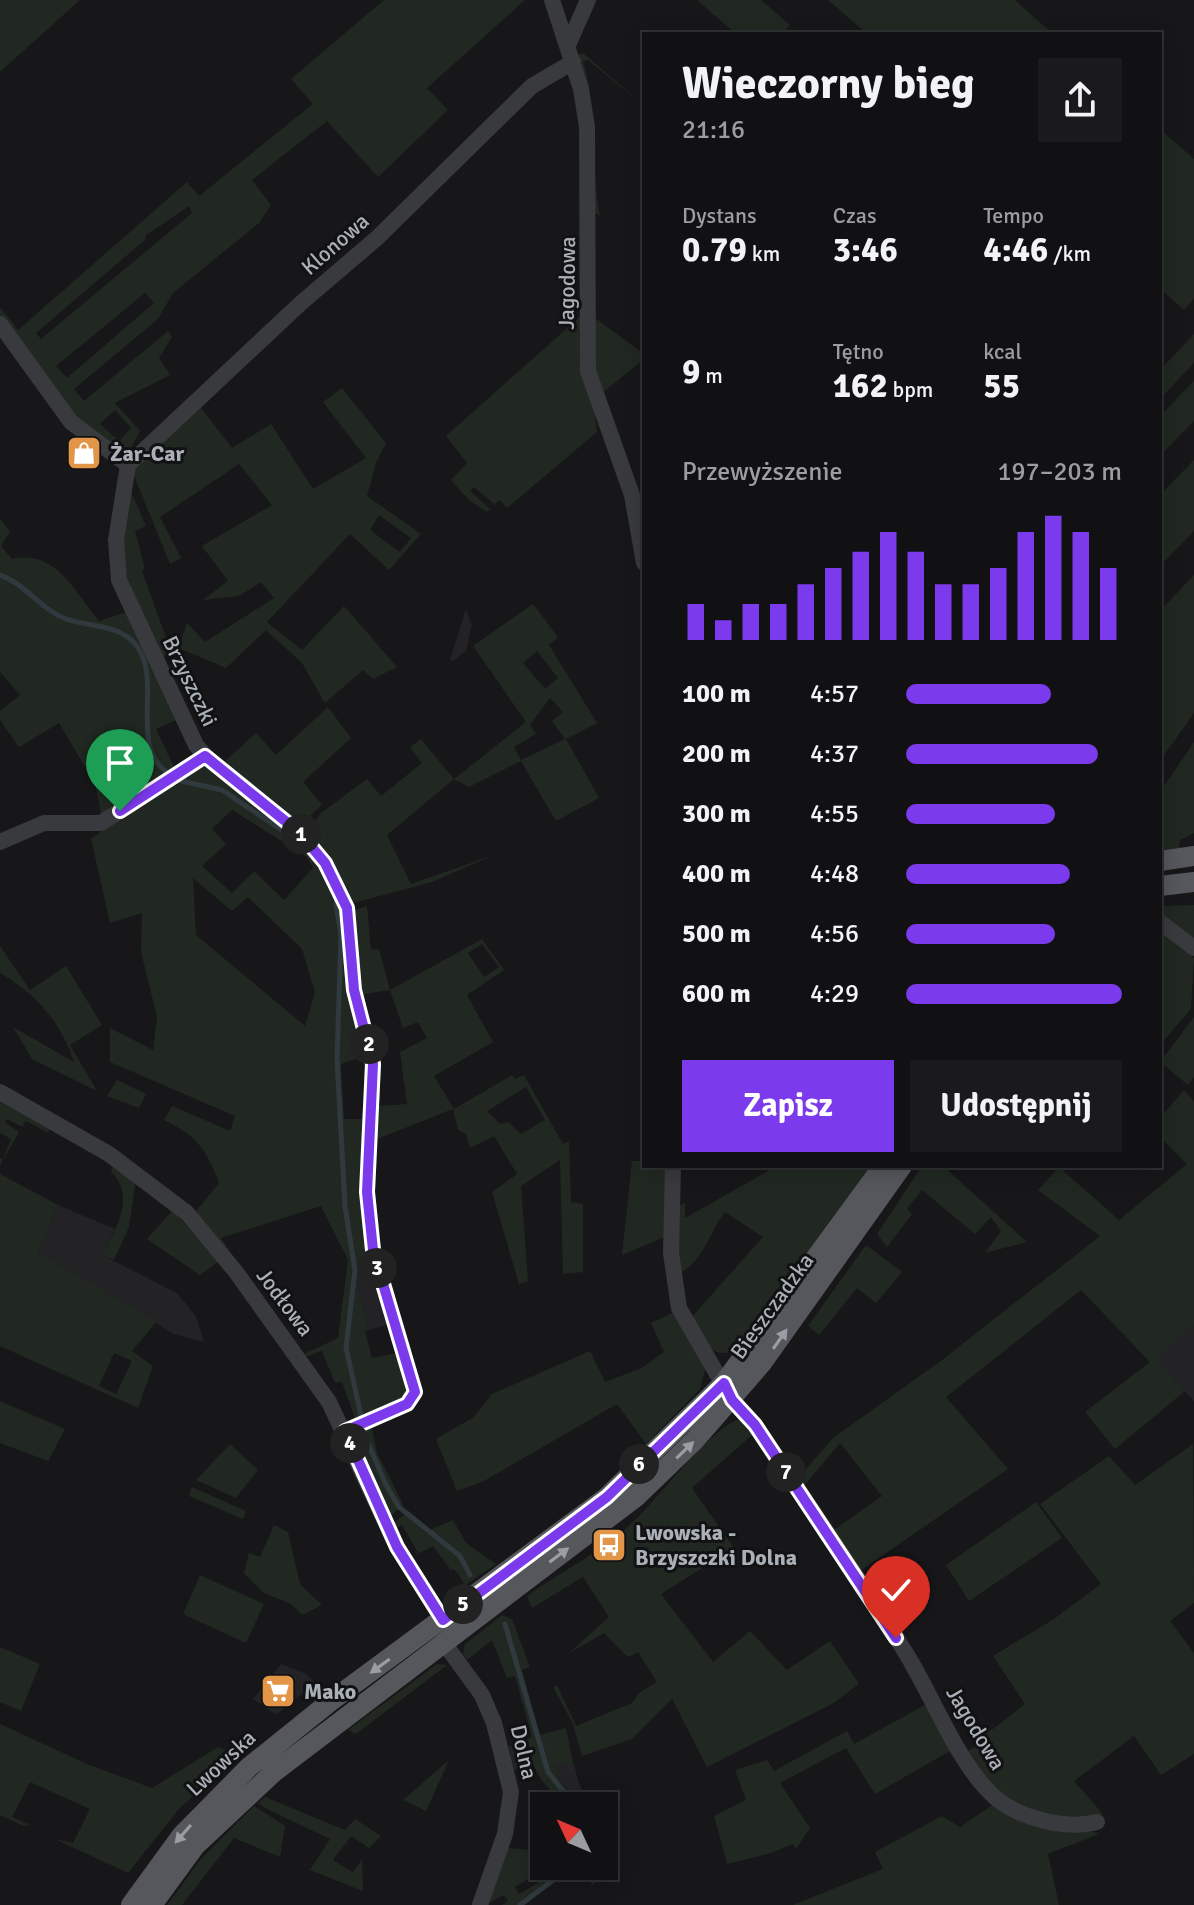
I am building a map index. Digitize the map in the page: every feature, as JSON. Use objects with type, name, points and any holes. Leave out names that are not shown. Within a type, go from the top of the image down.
[{"type":"main road","points":[[1162,861],[1191,855]]},
{"type":"main road","points":[[1162,886],[1192,883]]},
{"type":"main road","name":"Bieszczadzka","points":[[443,1620],[607,1497],[728,1392],[882,1168]]},
{"type":"main road","name":"Bieszczadzka","points":[[444,1643],[636,1497],[728,1392],[900,1168]]},
{"type":"main road","name":"Lwowska","points":[[131,1905],[182,1835],[239,1777],[331,1701],[443,1620]]},
{"type":"main road","name":"Lwowska","points":[[152,1905],[195,1846],[233,1807],[444,1643]]},
{"type":"street","name":"Jagodowa","points":[[552,0],[571,54],[587,127],[588,371],[632,495],[642,552]]},
{"type":"street","points":[[571,54],[588,0]]},
{"type":"street","name":"Klonowa","points":[[128,465],[301,303],[377,238],[532,86],[571,54]]},
{"type":"street","points":[[0,324],[71,422],[128,465]]},
{"type":"street","name":"Brzyszczki","points":[[128,465],[116,540],[119,580],[172,700],[205,756],[300,833],[325,863],[347,908],[354,990],[373,1064],[367,1192],[373,1250],[415,1389],[410,1402],[350,1429]]},
{"type":"street","points":[[0,842],[44,823],[101,823],[174,773],[205,756]]},
{"type":"street","points":[[1162,924],[1194,948]]},
{"type":"street","name":"Jodłowa","points":[[0,1092],[128,1166],[187,1213],[303,1362],[350,1429],[397,1547],[443,1620]]},
{"type":"street","name":"Jagodowa","points":[[673,1168],[674,1288],[684,1321],[728,1392],[755,1425],[907,1655],[981,1782],[999,1800],[1025,1814],[1066,1824],[1097,1822]]},
{"type":"street","points":[[443,1620],[444,1643]]},
{"type":"street","name":"Dolna","points":[[444,1643],[474,1682],[489,1708],[511,1792],[505,1834],[480,1905]]},
{"type":"shaded area","points":[[0,0],[80,0],[0,72]]},
{"type":"shaded area","points":[[384,0],[525,0],[427,88],[448,110],[378,177],[327,121],[252,180],[271,205],[259,223],[173,293],[158,319],[74,389],[84,401],[168,331],[172,337],[159,358],[170,375],[115,403],[140,431],[127,455],[76,422],[0,317],[0,307],[18,330],[187,182],[199,196],[313,104],[291,79]],"holes":[[[189,206],[192,213],[41,339],[36,333],[146,239],[145,236]],[[145,293],[154,303],[67,378],[56,366]],[[115,410],[131,428],[119,441],[100,424]]]},
{"type":"shaded area","points":[[697,0],[761,0],[790,25],[785,32],[734,32]]},
{"type":"shaded area","points":[[828,0],[1015,0],[1051,32],[865,32]]},
{"type":"shaded area","points":[[583,53],[642,104],[588,60],[583,61],[591,99],[600,216],[591,211],[578,55]]},
{"type":"shaded area","points":[[1162,131],[1194,159],[1194,299],[1184,310],[1162,291]]},
{"type":"shaded area","points":[[582,315],[597,432],[507,508],[500,500],[494,504],[474,487],[470,491],[490,509],[487,512],[469,500],[451,480],[467,463],[446,436]]},
{"type":"shaded area","points":[[595,318],[642,353],[642,361],[601,394],[596,388]]},
{"type":"shaded area","points":[[1194,334],[1194,363],[1162,397],[1162,368]]},
{"type":"shaded area","points":[[261,350],[201,408],[232,448],[271,424],[313,489],[366,458],[323,402],[342,388],[386,443],[376,463],[367,496],[421,534],[389,570],[350,534],[267,622],[302,650],[344,606],[397,667],[373,679],[363,670],[325,703],[302,663],[266,630],[226,668],[178,648],[187,623],[205,642],[274,598],[261,582],[239,596],[203,600],[228,581],[202,546],[272,505],[239,464],[160,517],[181,558],[170,564],[132,471]],"holes":[[[379,515],[411,538],[400,552],[370,530]]]},
{"type":"shaded area","points":[[1194,381],[1194,421],[1162,454],[1162,414]]},
{"type":"shaded area","points":[[1194,460],[1194,531],[1162,564],[1162,493]]},
{"type":"shaded area","points":[[127,482],[146,526],[135,531],[145,569],[142,571],[169,646],[162,664],[123,569],[121,541]]},
{"type":"shaded area","points":[[0,519],[10,531],[1,546],[12,559],[41,560],[52,566],[63,575],[99,621],[126,612],[176,720],[156,729],[174,767],[102,818],[95,784],[59,723],[19,747],[0,720],[0,711],[20,695],[0,672]]},
{"type":"shaded area","points":[[1194,575],[1194,713],[1162,758],[1162,609]]},
{"type":"shaded area","points":[[533,604],[558,637],[549,645],[597,723],[566,739],[599,798],[556,821],[521,761],[469,787],[454,779],[526,722],[473,646]],"holes":[[[537,651],[558,678],[545,689],[523,663]],[[550,698],[563,712],[552,721],[565,739],[521,760],[514,747],[536,734],[530,725]]]},
{"type":"shaded area","points":[[466,609],[472,625],[466,651],[453,661],[450,660]]},
{"type":"shaded area","points":[[328,707],[351,738],[303,782],[322,805],[299,826],[223,763],[256,733],[276,755]]},
{"type":"shaded area","points":[[421,739],[454,779],[387,835],[411,884],[494,855],[432,882],[353,903],[307,831],[321,813],[367,779],[381,796],[422,763],[410,747]]},
{"type":"shaded area","points":[[1194,742],[1194,833],[1180,840],[1179,848],[1162,851],[1162,789]]},
{"type":"shaded area","points":[[208,765],[302,839],[340,905],[364,1056],[341,1064],[344,1119],[368,1119],[369,1258],[357,1267],[356,1280],[369,1330],[365,1331],[372,1358],[397,1353],[410,1393],[356,1421],[342,1382],[335,1383],[322,1351],[305,1357],[304,1354],[338,1338],[348,1260],[321,1206],[221,1238],[240,1267],[193,1215],[219,1183],[210,1161],[193,1138],[164,1120],[172,1106],[230,1131],[235,1116],[110,1062],[110,1028],[153,1050],[157,1017],[141,952],[142,913],[110,923],[91,839],[180,774]],"holes":[[[232,810],[307,857],[313,868],[284,900],[254,871],[232,893],[202,866],[226,844],[212,829]],[[193,878],[232,911],[248,897],[302,949],[315,992],[305,1026],[196,935]]]},
{"type":"shaded area","points":[[1194,905],[1194,941],[1162,915],[1162,906]]},
{"type":"shaded area","points":[[367,906],[371,950],[379,949],[390,990],[359,995],[354,910]]},
{"type":"shaded area","points":[[1162,931],[1194,958],[1191,1009],[1162,1043]]},
{"type":"shaded area","points":[[482,939],[504,970],[467,995],[493,1042],[434,1076],[454,1109],[512,1075],[515,1079],[524,1075],[563,1144],[569,1141],[571,1202],[583,1204],[583,1272],[563,1274],[560,1160],[521,1186],[528,1281],[519,1284],[492,1192],[517,1174],[494,1136],[470,1148],[466,1134],[458,1130],[453,1109],[372,1141],[379,1106],[407,1104],[400,1052],[427,1038],[418,1022],[403,1028],[390,990]],"holes":[[[482,944],[499,967],[484,977],[468,953]],[[526,1087],[545,1120],[521,1134],[508,1122],[500,1124],[487,1111]]]},
{"type":"shaded area","points":[[0,946],[30,990],[66,966],[102,1025],[70,1045],[97,1091],[32,1059],[13,1027],[74,1062],[62,1034],[46,1010],[25,990],[0,973]]},
{"type":"shaded area","points":[[1194,1017],[1194,1077],[1188,1085],[1162,1064],[1162,1059]]},
{"type":"shaded area","points":[[117,1080],[146,1094],[139,1108],[107,1096]]},
{"type":"shaded area","points":[[1184,1090],[1194,1101],[1194,1325],[1156,1359],[1185,1391],[1115,1449],[1085,1412],[1150,1362],[1081,1290],[946,1397],[1008,1469],[860,1571],[834,1530],[882,1496],[840,1443],[804,1486],[765,1428],[800,1476],[833,1438],[942,1360],[1100,1236],[1038,1190],[1058,1168],[1119,1220],[1187,1164],[1162,1139],[1162,1116]]},
{"type":"shaded area","points":[[0,1099],[51,1127],[48,1133],[26,1121],[22,1127],[7,1119],[5,1122],[19,1132],[0,1165],[0,1158],[3,1159],[11,1139],[0,1133]]},
{"type":"shaded area","points":[[632,1161],[642,1161],[642,1168],[668,1168],[667,1236],[622,1255]]},
{"type":"shaded area","points":[[114,1164],[136,1179],[129,1227],[114,1260],[102,1255],[117,1224],[123,1202],[119,1181],[111,1172]]},
{"type":"shaded area","points":[[766,1168],[870,1168],[752,1335],[731,1351],[716,1352],[689,1320],[763,1237],[725,1212],[694,1262],[678,1274],[679,1206],[685,1203],[685,1218],[768,1171]]},
{"type":"shaded area","points":[[921,1168],[945,1168],[1027,1242],[985,1253],[1001,1231],[991,1217],[975,1234],[922,1190],[907,1209],[912,1214],[887,1247],[877,1234]]},
{"type":"shaded area","points":[[0,1174],[58,1205],[38,1252],[156,1322],[132,1351],[153,1366],[138,1408],[0,1346]],"holes":[[[114,1353],[132,1361],[116,1394],[99,1386]]]},
{"type":"shaded area","points":[[58,1205],[115,1229],[102,1255],[177,1293],[196,1316],[204,1342],[174,1334],[38,1252]]},
{"type":"shaded area","points":[[173,1210],[218,1262],[200,1275],[147,1239]]},
{"type":"shaded area","points":[[866,1245],[902,1272],[876,1303],[857,1288],[819,1335],[808,1326]]},
{"type":"shaded area","points":[[369,1258],[389,1324],[369,1330],[356,1280],[357,1267]]},
{"type":"shaded area","points":[[675,1312],[706,1366],[700,1389],[646,1444],[617,1404],[484,1481],[457,1491],[436,1439],[474,1417],[492,1394],[590,1351],[605,1382],[642,1368],[664,1352],[651,1323]]},
{"type":"shaded area","points":[[1194,1325],[1194,1401],[1155,1359]]},
{"type":"shaded area","points":[[0,1401],[65,1429],[48,1461],[0,1443]]},
{"type":"shaded area","points":[[736,1420],[743,1421],[753,1434],[692,1488],[734,1548],[661,1594],[713,1662],[750,1631],[787,1670],[830,1641],[859,1684],[832,1704],[707,1767],[672,1699],[632,1739],[582,1756],[573,1724],[553,1687],[557,1685],[576,1726],[632,1703],[640,1692],[657,1682],[638,1652],[628,1657],[604,1633],[568,1654],[609,1617],[583,1577],[532,1608],[527,1596],[618,1535],[710,1440]]},
{"type":"shaded area","points":[[372,1428],[377,1453],[403,1504],[389,1518],[357,1442],[360,1433]]},
{"type":"shaded area","points":[[230,1444],[258,1470],[236,1498],[196,1480]]},
{"type":"shaded area","points":[[1193,1444],[1194,1603],[1170,1621],[1194,1653],[1194,1754],[1161,1775],[1134,1736],[1074,1781],[1103,1814],[1057,1817],[1011,1802],[987,1783],[967,1751],[982,1743],[977,1735],[993,1729],[1025,1704],[993,1656],[1054,1619],[1101,1584],[1040,1504],[1109,1456],[1135,1485]]},
{"type":"shaded area","points":[[192,1487],[246,1511],[243,1519],[189,1496]]},
{"type":"shaded area","points":[[1036,1502],[1062,1538],[969,1601],[946,1565]]},
{"type":"shaded area","points":[[408,1511],[430,1530],[453,1520],[466,1543],[496,1564],[454,1593],[464,1583],[433,1546],[412,1557],[418,1553],[402,1525],[395,1529],[394,1523]]},
{"type":"shaded area","points":[[274,1525],[288,1532],[300,1584],[322,1605],[302,1615],[291,1604],[264,1593],[244,1573],[249,1553],[260,1557]]},
{"type":"shaded area","points":[[200,1575],[264,1604],[246,1643],[183,1614]]},
{"type":"shaded area","points":[[502,1615],[512,1619],[530,1667],[522,1670],[540,1735],[566,1728],[573,1762],[555,1767],[560,1782],[571,1792],[552,1792],[540,1777],[526,1740],[532,1737],[515,1676],[507,1678],[492,1640],[467,1660],[463,1654],[465,1644]]},
{"type":"shaded area","points":[[0,1647],[40,1664],[21,1711],[0,1702]]},
{"type":"shaded area","points":[[281,1664],[306,1674],[315,1683],[276,1715],[253,1699]]},
{"type":"shaded area","points":[[437,1664],[447,1665],[356,1734],[348,1730]]},
{"type":"shaded area","points":[[909,1664],[955,1748],[875,1794],[846,1748],[780,1783],[810,1828],[796,1849],[793,1844],[727,1864],[714,1816],[746,1800],[735,1770],[767,1760],[774,1771],[847,1731],[854,1744],[925,1705],[904,1667]]},
{"type":"shaded area","points":[[0,1724],[87,1764],[152,1788],[218,1747],[227,1751],[235,1761],[221,1772],[209,1769],[201,1772],[209,1782],[178,1810],[128,1873],[55,1839],[73,1843],[90,1809],[30,1782],[12,1817],[30,1825],[24,1826],[0,1815]]},
{"type":"shaded area","points":[[526,1740],[532,1764],[512,1771],[509,1746]]},
{"type":"shaded area","points":[[449,1760],[426,1811],[403,1800]]},
{"type":"shaded area","points":[[573,1762],[583,1792],[572,1792],[560,1782],[555,1767]]},
{"type":"shaded area","points":[[265,1797],[345,1830],[355,1819],[381,1836],[369,1848],[351,1836],[333,1860],[353,1872],[362,1859],[363,1891],[310,1870],[330,1839],[265,1808],[258,1803]]},
{"type":"shaded area","points":[[997,1802],[1099,1834],[1048,1854],[1059,1905],[793,1905],[883,1869],[875,1852],[942,1816],[960,1827]]},
{"type":"shaded area","points":[[254,1806],[285,1826],[280,1857],[234,1838],[182,1905],[167,1905],[201,1859]]},
{"type":"shaded area","points":[[507,1848],[530,1850],[530,1878],[515,1887],[519,1894],[543,1880],[558,1880],[524,1905],[502,1905],[508,1901],[504,1895],[489,1903]]},
{"type":"waterway","points":[[0,575],[18,584],[57,615],[118,631],[135,643],[146,667],[151,749],[157,763],[169,774]]},
{"type":"waterway","points":[[177,780],[222,790],[298,841]]},
{"type":"waterway","points":[[336,903],[341,935],[337,1059],[345,1206],[355,1270],[346,1348],[366,1438],[386,1485],[399,1507],[460,1556],[470,1575]]},
{"type":"waterway","points":[[505,1624],[548,1772],[564,1792]]},
{"type":"waterway","points":[[520,1905],[553,1880]]},
{"type":"place","name":"Żar-Car","points":[[84,453]]},
{"type":"place","name":"Lwowska - Brzyszczki Dolna","points":[[609,1545]]},
{"type":"place","name":"Mako","points":[[278,1691]]},
{"type":"route","points":[[120,811],[168,776],[205,756],[300,833],[325,863],[347,908],[354,990],[373,1064],[367,1209],[380,1282],[415,1392],[407,1404],[345,1431],[397,1547],[443,1620],[607,1497],[724,1383],[732,1400],[755,1425],[896,1638]]}]
